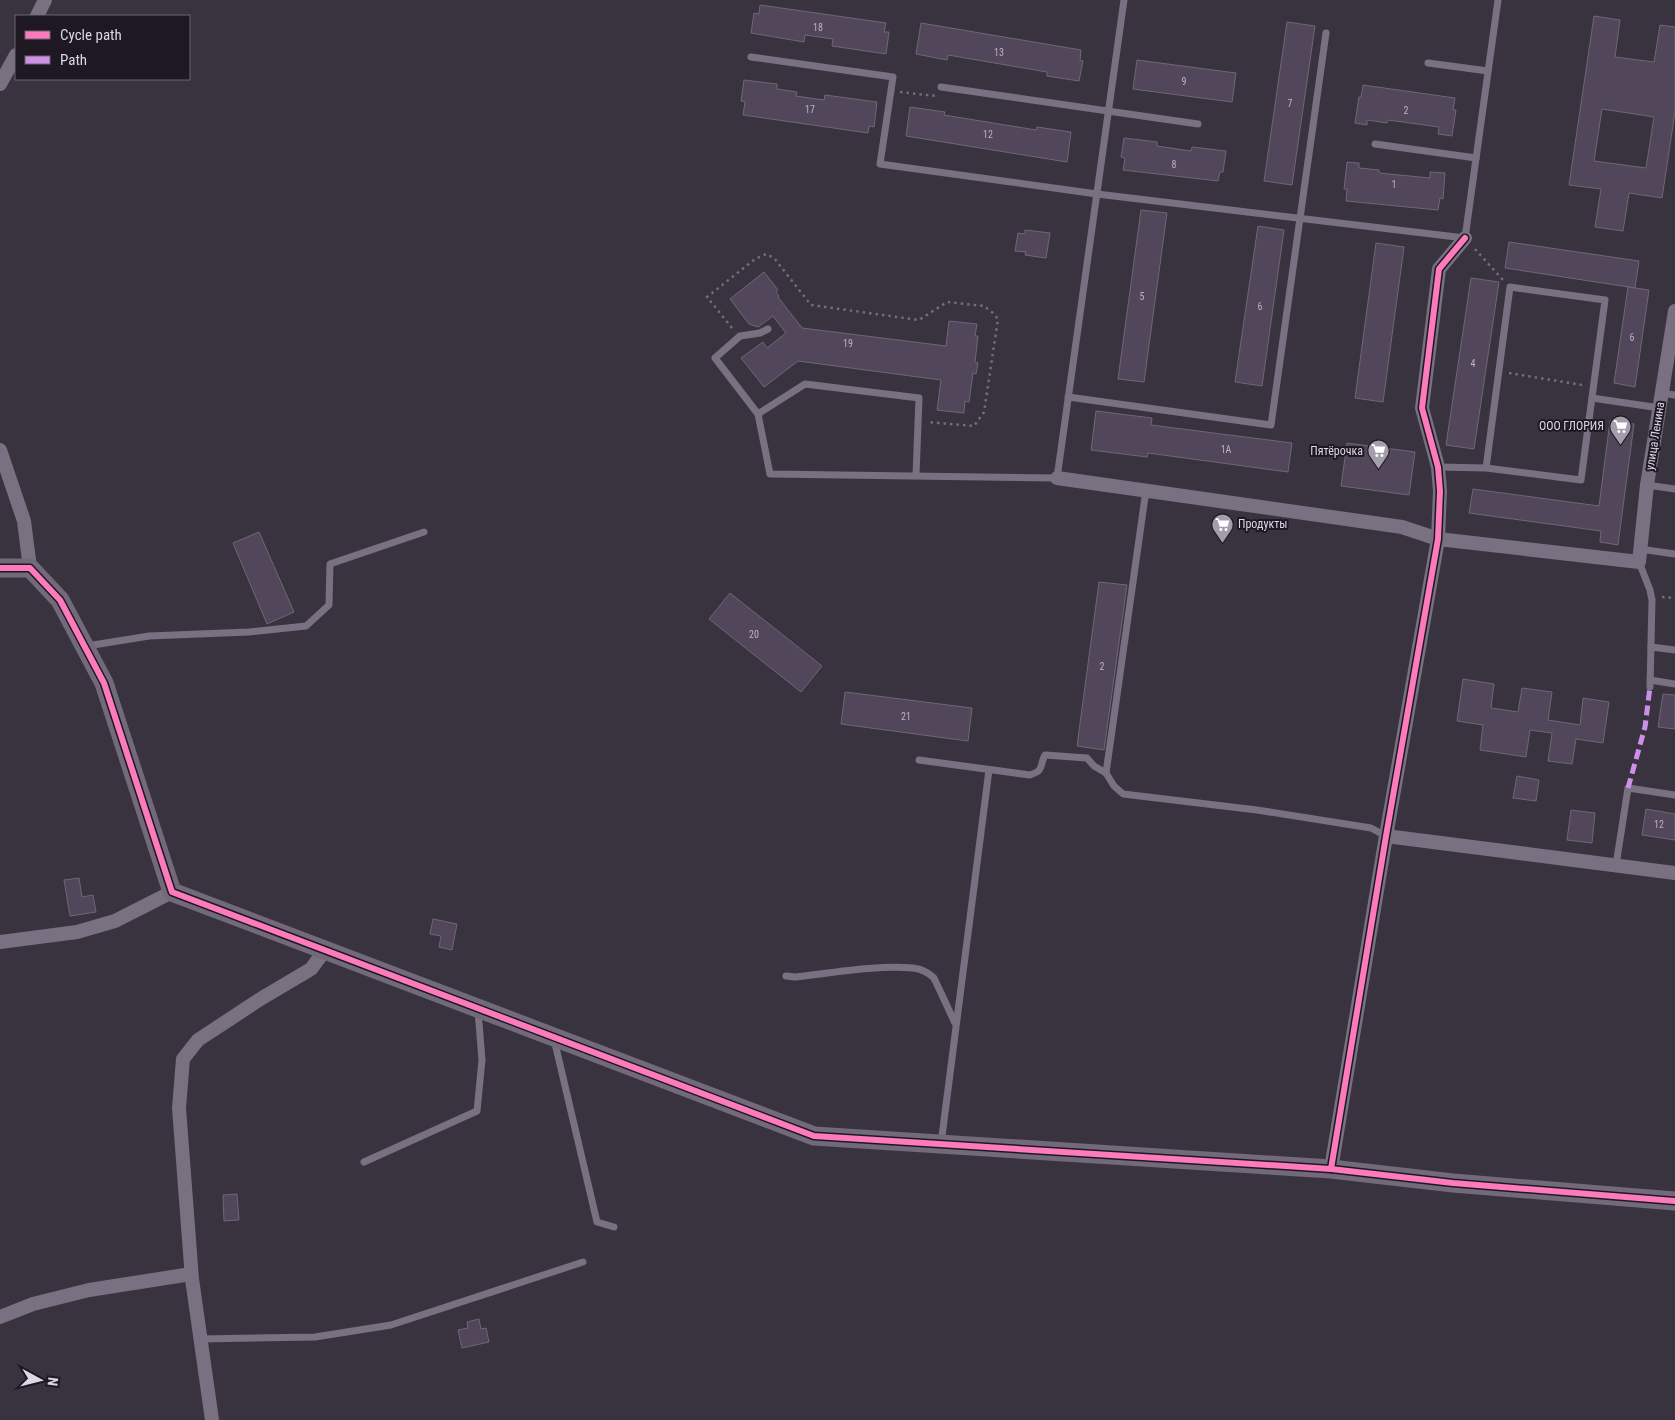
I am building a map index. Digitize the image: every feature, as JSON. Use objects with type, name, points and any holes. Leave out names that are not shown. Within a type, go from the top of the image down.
[{"type":"street","points":[[38,15],[45,0]]},
{"type":"street","points":[[0,84],[15,57]]},
{"type":"street","points":[[1331,1169],[1386,836],[1438,540],[1440,491],[1438,466],[1422,408],[1440,269],[1465,238]]},
{"type":"street","name":"улица Ленина","points":[[1640,555],[1647,485],[1660,408],[1668,394],[1675,312]]},
{"type":"street","points":[[0,450],[24,521],[30,568],[60,600],[104,683],[172,892]]},
{"type":"street","points":[[1057,478],[1402,527],[1438,540],[1640,555]]},
{"type":"street","points":[[0,568],[30,568]]},
{"type":"street","points":[[1386,836],[1675,873]]},
{"type":"street","points":[[0,942],[76,932],[115,921],[172,892],[814,1136],[1331,1169],[1453,1183],[1675,1201]]},
{"type":"street","points":[[212,1420],[191,1274],[178,1108],[184,1059],[198,1040],[262,998],[311,969],[325,950]]},
{"type":"street","points":[[0,1317],[33,1304],[89,1290],[191,1274]]},
{"type":"lane","points":[[768,329],[760,333],[740,336],[715,358],[758,414],[770,474],[1057,478],[1124,0]]},
{"type":"lane","points":[[751,57],[893,77],[880,164],[1097,194],[1465,238],[1498,0]]},
{"type":"lane","points":[[1068,397],[1272,426],[1326,33]]},
{"type":"lane","points":[[1428,63],[1488,71]]},
{"type":"lane","points":[[941,87],[1198,124]]},
{"type":"lane","points":[[1375,144],[1476,158]]},
{"type":"lane","points":[[1438,466],[1486,468],[1581,480],[1605,300],[1510,287],[1486,468]]},
{"type":"lane","points":[[758,414],[805,384],[919,398],[916,475]]},
{"type":"lane","points":[[1592,398],[1660,408]]},
{"type":"lane","points":[[1647,485],[1675,489]]},
{"type":"lane","points":[[1106,773],[1146,490]]},
{"type":"lane","points":[[86,646],[148,636],[248,632],[306,626],[329,605],[330,564],[424,532]]},
{"type":"lane","points":[[1675,554],[1640,555],[1651,595],[1650,683],[1675,684]]},
{"type":"lane","points":[[1651,647],[1675,650]]},
{"type":"lane","points":[[919,760],[1030,775],[1038,772],[1042,767],[1042,760],[1046,755],[1087,758],[1094,766],[1106,773],[1114,786],[1123,794],[1257,810],[1371,828],[1386,836]]},
{"type":"lane","points":[[941,1144],[990,770]]},
{"type":"lane","points":[[1616,866],[1628,788],[1675,796]]},
{"type":"lane","points":[[786,976],[795,977],[861,969],[914,968],[927,972],[934,978],[956,1026]]},
{"type":"lane","points":[[364,1162],[477,1111],[482,1060],[478,1008]]},
{"type":"lane","points":[[554,1037],[597,1222],[614,1227]]},
{"type":"lane","points":[[200,1339],[315,1337],[391,1325],[583,1262]]},
{"type":"path","points":[[891,91],[936,97],[941,87]]},
{"type":"path","points":[[1465,238],[1510,287]]},
{"type":"path","points":[[740,336],[706,297],[756,259],[766,254],[774,258],[811,305],[919,320],[947,302],[984,306],[993,312],[998,320],[984,412],[974,426],[918,422]]},
{"type":"path","points":[[1499,372],[1594,387]]},
{"type":"building","points":[[760,5],[886,23],[884,32],[889,32],[886,54],[832,46],[833,39],[805,35],[804,42],[751,33],[754,13],[759,14]]},
{"type":"building","points":[[1594,16],[1620,20],[1615,57],[1654,62],[1660,25],[1675,27],[1675,112],[1662,198],[1629,193],[1623,231],[1595,227],[1601,189],[1569,185]],"holes":[[[1602,109],[1654,117],[1646,168],[1594,161]]]},
{"type":"building","points":[[1287,22],[1315,26],[1292,185],[1264,181]]},
{"type":"building","points":[[921,23],[1081,50],[1080,60],[1083,61],[1079,81],[1047,76],[1047,72],[948,55],[947,60],[916,54]]},
{"type":"building","points":[[1137,60],[1236,73],[1232,102],[1133,89]]},
{"type":"building","points":[[744,80],[777,84],[777,89],[797,92],[796,96],[824,100],[825,95],[877,102],[874,127],[869,126],[868,133],[743,115],[745,102],[741,101]]},
{"type":"building","points":[[1363,85],[1455,98],[1453,110],[1456,110],[1452,136],[1438,134],[1439,127],[1388,120],[1387,123],[1367,120],[1367,125],[1355,123]]},
{"type":"building","points":[[910,107],[945,112],[944,115],[1036,130],[1037,127],[1071,132],[1067,162],[906,136]]},
{"type":"building","points":[[1124,138],[1157,142],[1157,146],[1191,151],[1192,147],[1226,151],[1223,172],[1220,172],[1218,181],[1123,170],[1125,158],[1121,157]]},
{"type":"building","points":[[1347,162],[1359,163],[1359,168],[1379,170],[1379,173],[1430,178],[1430,172],[1445,173],[1443,199],[1440,198],[1438,210],[1346,201],[1347,189],[1344,189]]},
{"type":"building","points":[[1141,210],[1167,213],[1144,382],[1118,379]]},
{"type":"building","points":[[1258,226],[1284,230],[1262,386],[1235,382]]},
{"type":"building","points":[[1025,230],[1050,233],[1046,258],[1025,255],[1026,252],[1015,251],[1018,233],[1025,234]]},
{"type":"building","points":[[1509,242],[1639,261],[1635,288],[1505,268]]},
{"type":"building","points":[[1376,243],[1404,247],[1383,402],[1355,398]]},
{"type":"building","points":[[764,272],[778,290],[776,292],[778,297],[802,328],[946,346],[949,321],[977,324],[975,336],[978,336],[975,362],[978,363],[976,374],[973,373],[969,402],[965,401],[964,413],[937,410],[941,380],[798,361],[764,387],[741,358],[763,342],[767,348],[786,333],[773,316],[758,327],[749,324],[730,299]]},
{"type":"building","points":[[1471,278],[1499,282],[1474,449],[1446,445]]},
{"type":"building","points":[[1628,287],[1649,290],[1635,387],[1614,383]]},
{"type":"building","points":[[1096,411],[1152,418],[1151,425],[1292,443],[1288,472],[1148,453],[1147,457],[1091,450]]},
{"type":"building","points":[[1610,421],[1634,424],[1618,545],[1600,542],[1601,531],[1469,513],[1473,489],[1599,506]]},
{"type":"building","points":[[1347,443],[1415,452],[1409,495],[1341,486]]},
{"type":"building","points":[[259,532],[294,612],[267,624],[233,543]]},
{"type":"building","points":[[1099,582],[1127,585],[1104,750],[1077,746]]},
{"type":"building","points":[[730,593],[822,666],[801,692],[709,619]]},
{"type":"building","points":[[1463,679],[1494,684],[1491,708],[1518,712],[1522,688],[1552,692],[1548,720],[1580,725],[1583,698],[1609,702],[1603,743],[1576,739],[1572,764],[1548,761],[1552,733],[1530,730],[1526,757],[1480,750],[1483,725],[1457,721]]},
{"type":"building","points":[[845,692],[972,708],[968,741],[841,724]]},
{"type":"building","points":[[1663,694],[1675,695],[1675,729],[1658,727]]},
{"type":"building","points":[[1517,776],[1539,780],[1536,801],[1513,798]]},
{"type":"building","points":[[1646,809],[1675,814],[1675,840],[1642,835]]},
{"type":"building","points":[[1571,810],[1595,813],[1592,843],[1567,840]]},
{"type":"building","points":[[79,878],[82,897],[93,895],[96,912],[70,916],[64,880]]},
{"type":"building","points":[[433,919],[457,924],[452,950],[439,947],[441,936],[430,934]]},
{"type":"building","points":[[237,1194],[239,1220],[224,1221],[223,1195]]},
{"type":"building","points":[[479,1319],[481,1329],[486,1328],[489,1342],[462,1348],[458,1330],[468,1328],[467,1322]]},
{"type":"marked path","points":[[1628,788],[1645,727],[1650,687]]},
{"type":"cycle path","points":[[1331,1169],[1386,836],[1438,539],[1440,491],[1438,467],[1422,408],[1439,269],[1465,238]]},
{"type":"cycle path","points":[[0,568],[30,568],[60,600],[104,683],[172,892],[814,1136],[1331,1169],[1453,1183],[1675,1201]]},
{"type":"place","name":"ООО ГЛОРИЯ","points":[[1620,445]]},
{"type":"place","name":"Пятёрочка","points":[[1379,470]]},
{"type":"place","name":"Продукты","points":[[1222,543]]}]
